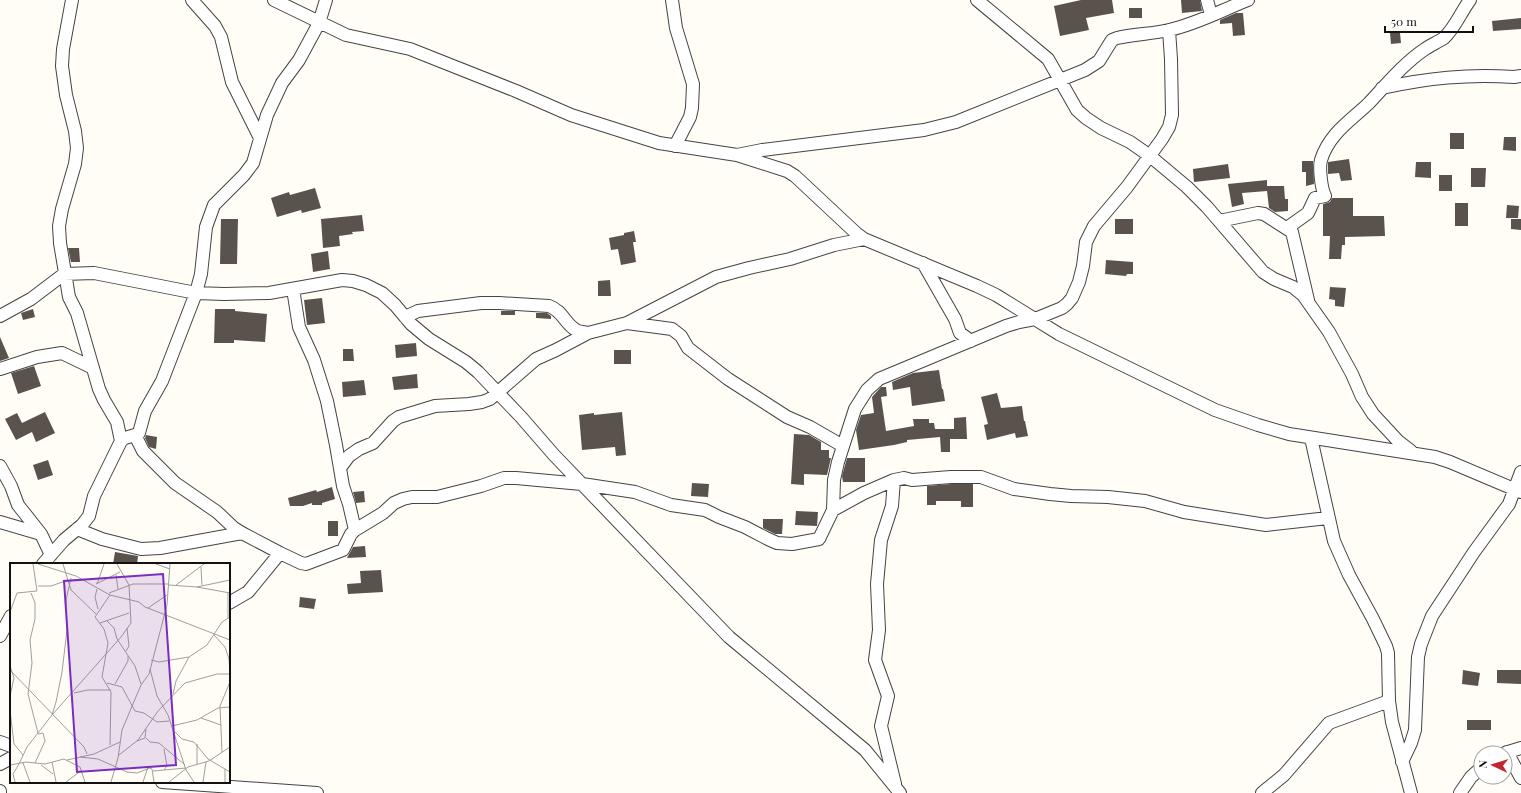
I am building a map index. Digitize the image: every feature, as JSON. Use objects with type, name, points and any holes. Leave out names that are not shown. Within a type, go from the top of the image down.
[{"type":"street","points":[[72,0],[63,49],[62,66],[77,148],[75,164],[62,209],[59,226],[60,243],[69,297],[77,313],[104,400],[117,422],[121,441]]},
{"type":"street","points":[[192,0],[215,26],[221,38],[232,82],[260,138]]},
{"type":"street","points":[[274,0],[319,23],[351,36],[410,49],[562,111],[659,143],[737,155],[787,171],[795,176],[856,233],[864,238],[996,295],[1059,334],[1215,410],[1289,434],[1435,457],[1518,491]]},
{"type":"street","points":[[47,559],[89,516],[94,496],[121,441],[139,433],[148,405],[162,381],[196,293],[201,274],[205,233],[211,210],[249,169],[256,156],[267,115],[282,83],[299,60],[319,23],[326,0]]},
{"type":"street","points":[[672,0],[676,28],[693,84],[690,117],[675,146]]},
{"type":"street","points":[[977,0],[1048,59],[1077,110],[1101,128],[1130,142],[1150,156],[1187,187],[1263,272],[1274,279],[1293,287],[1303,295],[1329,332],[1352,374],[1362,397],[1373,414],[1398,441],[1415,453]]},
{"type":"street","points":[[1208,0],[1210,15]]},
{"type":"street","points":[[737,155],[762,150],[924,130],[964,119],[1061,80],[1099,61],[1112,40],[1169,30],[1203,20],[1210,15],[1248,0]]},
{"type":"street","points":[[1287,228],[1308,213],[1314,198],[1325,196],[1322,189],[1320,166],[1325,152],[1339,129],[1366,105],[1414,57],[1443,38],[1452,28],[1470,0]]},
{"type":"street","points":[[135,435],[143,451],[175,483],[217,512],[234,528],[301,563],[311,562],[343,550],[351,534],[355,530],[383,513],[394,503],[403,499],[412,497],[437,497],[481,486],[504,478],[582,484],[635,492],[671,505],[705,510],[745,527],[768,540],[786,544],[819,539],[833,510],[834,480],[855,409],[866,390],[871,385],[879,379],[1006,326],[1035,319],[1062,308],[1072,298],[1079,282],[1083,266],[1086,242],[1094,226],[1127,187],[1169,127],[1172,115],[1169,30]]},
{"type":"street","points":[[1382,88],[1427,79],[1453,76],[1521,76]]},
{"type":"street","points":[[1219,221],[1258,213],[1264,214],[1292,232],[1308,303]]},
{"type":"street","points":[[340,468],[349,456],[359,449],[373,443],[393,421],[399,417],[435,406],[482,402],[490,399],[536,359],[588,333],[627,324],[716,277],[790,259],[834,245],[864,238]]},
{"type":"street","points":[[923,263],[951,312],[960,333],[972,341]]},
{"type":"street","points":[[0,316],[31,299],[64,274],[94,273],[196,293],[250,294],[293,289],[342,280],[353,281],[366,285],[382,293],[395,305],[410,324],[466,362],[478,372],[522,417],[554,455],[729,637],[865,750],[898,790]]},
{"type":"street","points":[[293,289],[300,327],[314,360],[327,401],[343,486],[355,530]]},
{"type":"street","points":[[405,317],[418,311],[481,303],[499,302],[549,306],[562,314],[573,328],[588,333]]},
{"type":"street","points":[[395,305],[418,311]]},
{"type":"street","points":[[627,324],[672,329],[681,336],[688,348],[728,379],[787,417],[810,427],[843,446]]},
{"type":"street","points":[[953,349],[960,333]]},
{"type":"street","points":[[0,369],[37,357],[62,353],[93,368]]},
{"type":"street","points":[[1311,438],[1328,518],[1340,557],[1386,646],[1388,653],[1389,700],[1392,722],[1411,793]]},
{"type":"street","points":[[336,445],[359,449]]},
{"type":"street","points":[[0,466],[11,486],[18,505],[41,534],[47,559]]},
{"type":"street","points":[[1402,762],[1415,730],[1418,657],[1421,644],[1432,616],[1474,552],[1518,491],[1521,472]]},
{"type":"street","points":[[833,510],[864,493],[894,480],[904,478],[912,480],[951,477],[981,477],[1014,489],[1057,495],[1108,497],[1144,501],[1184,512],[1266,525],[1328,518]]},
{"type":"street","points":[[894,480],[892,506],[882,540],[877,584],[879,630],[875,660],[888,696],[881,726],[898,790]]},
{"type":"street","points":[[0,522],[41,534]]},
{"type":"street","points":[[77,529],[102,539],[141,549],[160,548],[242,533]]},
{"type":"street","points":[[230,602],[248,592],[280,553]]},
{"type":"street","points":[[0,636],[10,618]]},
{"type":"street","points":[[1262,793],[1284,775],[1330,723],[1389,700]]},
{"type":"street","points":[[0,742],[10,746]]},
{"type":"street","points":[[0,764],[10,759]]},
{"type":"street","points":[[1513,764],[1521,778]]},
{"type":"street","points":[[1460,793],[1473,776]]},
{"type":"street","points":[[176,783],[317,793]]},
{"type":"building","points":[[1081,0],[1112,0],[1114,13],[1086,18],[1089,30],[1060,36],[1054,6]]},
{"type":"building","points":[[1181,0],[1200,0],[1202,11],[1182,13]]},
{"type":"building","points":[[1129,8],[1142,8],[1142,18],[1129,18]]},
{"type":"building","points":[[1236,13],[1243,13],[1245,35],[1233,36],[1232,23],[1220,24],[1220,20]]},
{"type":"building","points":[[1521,18],[1521,29],[1493,31],[1492,21]]},
{"type":"building","points":[[1390,33],[1400,33],[1401,43],[1391,44]]},
{"type":"building","points":[[1450,133],[1464,133],[1464,149],[1450,149]]},
{"type":"building","points":[[1504,137],[1516,137],[1516,151],[1503,150]]},
{"type":"building","points":[[1349,159],[1352,180],[1341,181],[1339,173],[1328,174],[1328,162]]},
{"type":"building","points":[[1302,161],[1313,161],[1314,184],[1306,186],[1306,172],[1302,172]]},
{"type":"building","points":[[1416,162],[1431,162],[1431,178],[1415,177]]},
{"type":"building","points":[[1228,164],[1230,178],[1194,182],[1193,169]]},
{"type":"building","points":[[1471,168],[1486,168],[1485,187],[1471,187]]},
{"type":"building","points":[[1439,175],[1452,175],[1452,191],[1439,191]]},
{"type":"building","points":[[1267,180],[1267,186],[1284,186],[1285,199],[1288,199],[1288,211],[1275,212],[1269,208],[1267,191],[1242,193],[1244,204],[1232,207],[1228,184]]},
{"type":"building","points":[[315,188],[321,208],[302,213],[301,210],[277,217],[271,198],[289,192],[290,195]]},
{"type":"building","points":[[1332,198],[1353,198],[1353,216],[1384,216],[1385,236],[1345,237],[1345,245],[1342,245],[1341,259],[1329,259],[1330,236],[1323,236],[1323,204],[1330,202]]},
{"type":"building","points":[[1455,203],[1468,203],[1468,226],[1455,226]]},
{"type":"building","points":[[1507,205],[1519,206],[1518,218],[1506,218]]},
{"type":"building","points":[[362,215],[364,231],[352,232],[353,234],[339,236],[340,246],[323,248],[321,219]]},
{"type":"building","points":[[221,219],[238,219],[237,264],[220,264]]},
{"type":"building","points":[[1115,219],[1133,219],[1133,234],[1115,234]]},
{"type":"building","points":[[1511,219],[1521,219],[1521,230],[1511,229]]},
{"type":"building","points":[[634,231],[636,242],[633,242],[636,262],[621,265],[618,249],[611,250],[609,238]]},
{"type":"building","points":[[68,248],[79,248],[80,262],[71,262]]},
{"type":"building","points":[[328,251],[330,269],[313,272],[311,254]]},
{"type":"building","points":[[1106,260],[1133,262],[1133,274],[1127,274],[1126,276],[1105,274]]},
{"type":"building","points":[[610,280],[611,296],[598,296],[598,281]]},
{"type":"building","points":[[1330,287],[1346,288],[1344,307],[1335,306],[1335,300],[1329,299]]},
{"type":"building","points":[[322,298],[325,323],[307,325],[304,300]]},
{"type":"building","points":[[33,309],[35,317],[23,320],[21,313]]},
{"type":"building","points":[[215,309],[235,309],[235,311],[267,314],[265,342],[234,340],[234,343],[214,343]]},
{"type":"building","points":[[501,311],[515,311],[515,315],[501,315]]},
{"type":"building","points":[[536,313],[547,313],[551,316],[551,319],[536,318]]},
{"type":"building","points":[[0,337],[9,358],[0,361]]},
{"type":"building","points":[[416,343],[417,356],[396,358],[395,345]]},
{"type":"building","points":[[343,349],[353,349],[354,361],[343,361]]},
{"type":"building","points":[[614,350],[631,350],[631,364],[614,364]]},
{"type":"building","points":[[34,366],[41,386],[18,394],[11,373]]},
{"type":"building","points":[[939,370],[945,401],[912,406],[910,387],[893,390],[892,382],[913,373]]},
{"type":"building","points":[[417,374],[418,388],[394,390],[392,377]]},
{"type":"building","points":[[364,380],[366,395],[343,397],[342,382]]},
{"type":"building","points":[[881,387],[886,387],[887,396],[881,397],[886,431],[914,426],[913,419],[929,419],[929,423],[934,423],[935,429],[954,429],[954,418],[966,417],[967,439],[950,439],[950,452],[941,452],[940,437],[907,440],[907,442],[894,445],[859,450],[856,430],[861,415],[874,413],[872,397]]},
{"type":"building","points":[[997,393],[1001,408],[1022,406],[1028,436],[1016,438],[1015,433],[987,440],[984,425],[988,424],[981,397]]},
{"type":"building","points":[[45,412],[55,433],[36,442],[32,432],[16,440],[5,419],[17,413],[22,423]]},
{"type":"building","points":[[622,412],[626,455],[616,456],[615,447],[582,450],[579,415]]},
{"type":"building","points":[[794,434],[809,435],[821,442],[821,450],[829,450],[829,458],[831,458],[827,475],[804,474],[804,485],[791,484]]},
{"type":"building","points":[[146,435],[157,437],[156,449],[149,447],[145,438]]},
{"type":"building","points":[[847,458],[865,458],[865,482],[843,482],[842,476]]},
{"type":"building","points":[[48,460],[53,475],[38,480],[33,465]]},
{"type":"building","points":[[692,483],[709,484],[708,497],[691,496]]},
{"type":"building","points":[[973,484],[973,507],[961,507],[961,501],[936,501],[936,505],[927,505],[927,486]]},
{"type":"building","points":[[332,487],[335,499],[322,503],[322,505],[312,505],[312,503],[303,506],[290,506],[288,498],[316,490],[317,492]]},
{"type":"building","points":[[364,491],[365,502],[356,503],[353,492]]},
{"type":"building","points":[[796,511],[818,512],[817,526],[795,525]]},
{"type":"building","points":[[763,519],[783,519],[782,534],[775,534],[763,528]]},
{"type":"building","points":[[328,521],[338,521],[338,536],[328,536]]},
{"type":"building","points":[[365,546],[366,557],[347,558],[353,547]]},
{"type":"building","points":[[115,552],[138,556],[137,563],[113,563]]},
{"type":"building","points":[[381,570],[383,592],[348,594],[347,584],[361,583],[360,571]]},
{"type":"building","points":[[300,597],[316,599],[314,609],[299,607]]},
{"type":"building","points":[[1463,670],[1480,673],[1478,686],[1462,684]]},
{"type":"building","points":[[1497,670],[1521,670],[1521,684],[1497,683]]},
{"type":"building","points":[[1467,720],[1491,720],[1491,730],[1467,730]]}]
